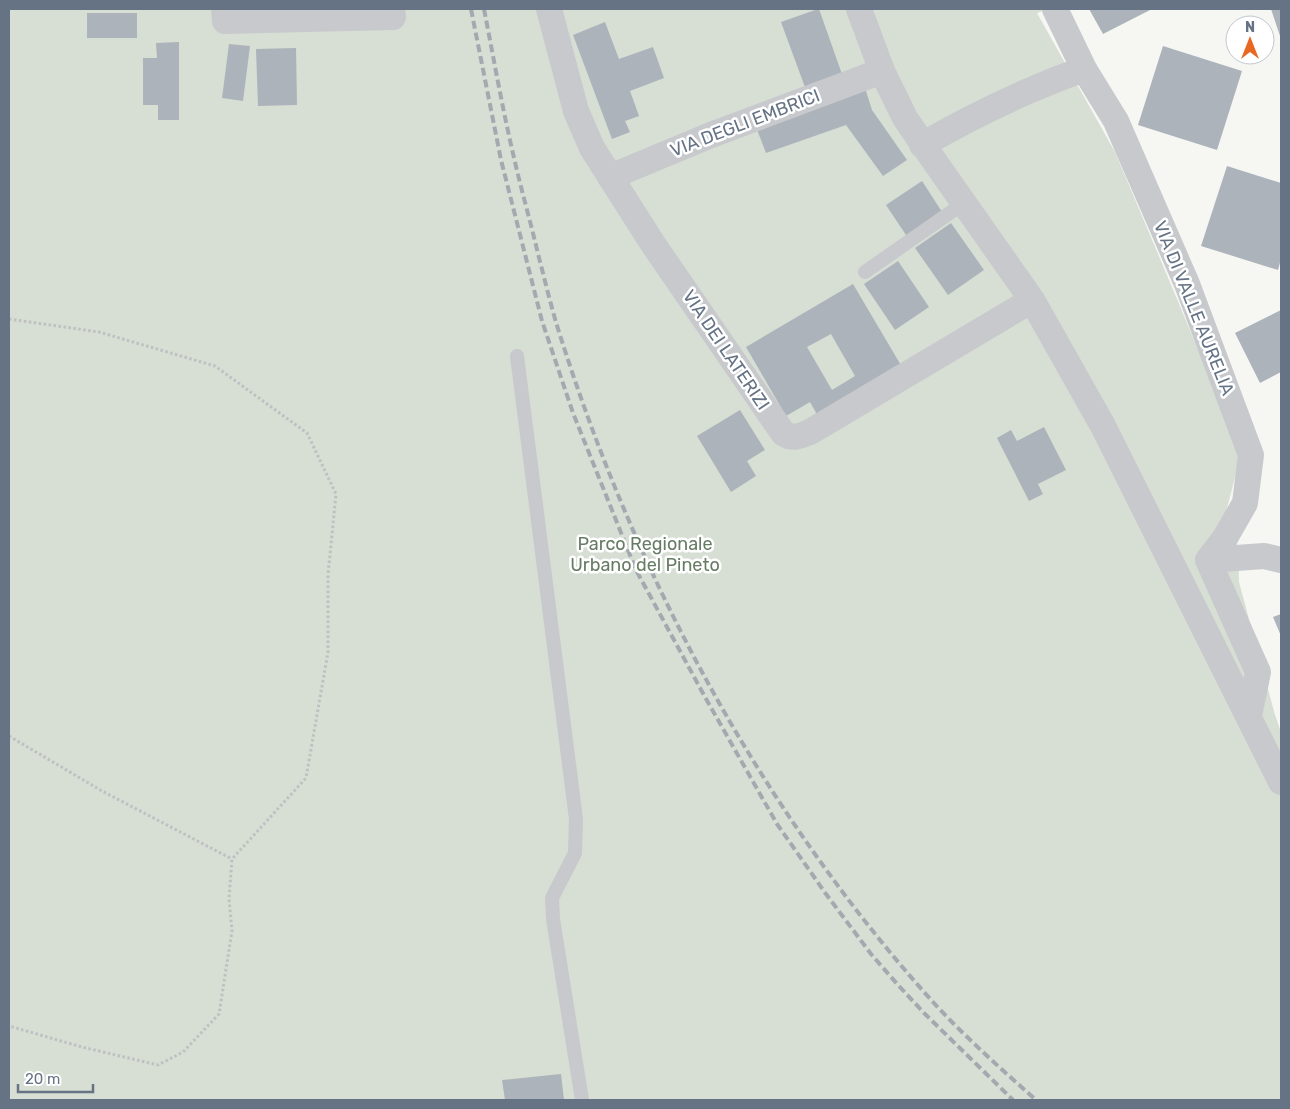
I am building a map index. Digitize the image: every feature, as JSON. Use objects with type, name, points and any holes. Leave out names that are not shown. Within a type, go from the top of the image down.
[{"type":"street","points":[[224,9],[224,21],[393,17],[392,9]]},
{"type":"street","name":"VIA DEI LATERIZI","points":[[549,9],[576,111],[592,148],[653,244],[783,434],[791,438],[810,432],[1032,300]]},
{"type":"street","points":[[859,9],[882,71],[899,107],[922,145],[1032,300],[1103,426],[1281,782]]},
{"type":"street","name":"VIA DI VALLE AURELIA","points":[[1055,9],[1084,69],[1116,121],[1187,284],[1251,455],[1245,503],[1225,538],[1208,560]]},
{"type":"street","points":[[922,145],[969,118],[1058,78],[1084,69]]},
{"type":"street","name":"VIA DEGLI EMBRICI","points":[[610,177],[711,135],[882,71]]},
{"type":"street","points":[[1248,716],[1258,672],[1208,560],[1264,556],[1281,560]]},
{"type":"lane","points":[[865,272],[964,203]]},
{"type":"lane","points":[[516,356],[576,819],[575,853],[552,898],[553,919],[582,1100]]},
{"type":"path","points":[[9,318],[99,332],[215,366],[307,433],[336,494],[328,575],[328,652],[306,778],[232,860],[229,899],[232,931],[219,1014],[183,1052],[158,1065],[82,1047],[9,1026]]},
{"type":"path","points":[[9,736],[102,791],[232,860]]},
{"type":"green space","name":"Parco Regionale Urbano del Pineto","points":[[9,9],[1048,9],[1037,13],[1115,152],[1241,454],[1224,520],[1238,546],[1239,582],[1281,732],[1281,1100],[9,1100]]},
{"type":"building","points":[[819,9],[843,77],[806,90],[781,22]]},
{"type":"building","points":[[1089,9],[1152,9],[1103,34]]},
{"type":"building","points":[[1271,9],[1281,9],[1281,39],[1275,15],[1273,15]]},
{"type":"building","points":[[87,13],[137,13],[137,38],[87,38]]},
{"type":"building","points":[[605,22],[619,59],[653,47],[664,78],[630,91],[639,116],[625,121],[630,132],[612,139],[573,35]]},
{"type":"building","points":[[179,42],[179,120],[158,120],[158,105],[143,105],[143,58],[157,58],[156,43]]},
{"type":"building","points":[[229,44],[250,46],[243,101],[222,98]]},
{"type":"building","points":[[1163,46],[1242,71],[1217,150],[1138,125]]},
{"type":"building","points":[[296,48],[297,105],[258,106],[256,49]]},
{"type":"building","points":[[865,88],[872,110],[907,160],[883,176],[846,125],[766,153],[756,127]]},
{"type":"building","points":[[1227,166],[1281,183],[1281,259],[1278,270],[1201,246]]},
{"type":"building","points":[[922,181],[944,215],[908,238],[886,205]]},
{"type":"building","points":[[951,223],[984,270],[948,295],[915,248]]},
{"type":"building","points":[[898,261],[929,307],[895,330],[864,284]]},
{"type":"building","points":[[853,284],[902,367],[818,416],[810,402],[786,416],[746,347]],"holes":[[[831,334],[855,376],[832,390],[807,347]]]},
{"type":"building","points":[[1281,310],[1281,372],[1260,383],[1235,333]]},
{"type":"building","points":[[740,410],[765,450],[747,461],[756,476],[731,492],[697,436]]},
{"type":"building","points":[[1044,427],[1066,470],[1038,484],[1043,494],[1029,501],[997,438],[1011,430],[1017,441]]},
{"type":"building","points":[[1281,614],[1281,636],[1273,617]]},
{"type":"building","points":[[561,1074],[564,1100],[505,1100],[502,1080]]},
{"type":"railway","points":[[471,9],[501,160],[542,321],[573,413],[636,570],[777,824],[826,894],[871,954],[898,985],[1013,1100]]},
{"type":"railway","points":[[484,9],[518,174],[556,323],[590,423],[626,513],[666,601],[710,686],[759,770],[812,850],[870,927],[932,1001],[969,1039],[1036,1100]]}]
